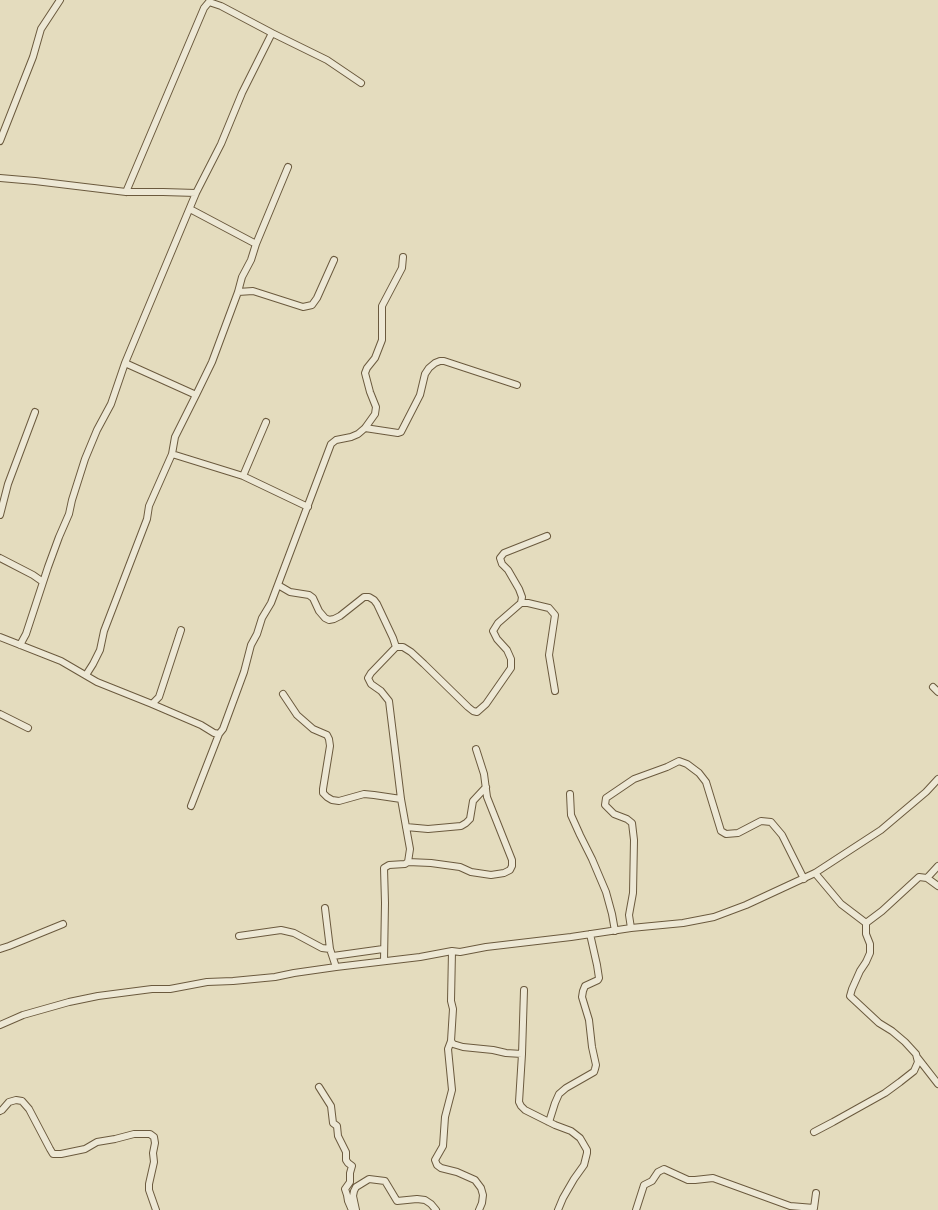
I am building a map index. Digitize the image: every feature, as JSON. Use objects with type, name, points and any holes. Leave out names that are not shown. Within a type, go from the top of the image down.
[{"type":"street","points":[[0,141],[33,57],[41,29],[60,0]]},
{"type":"street","points":[[126,192],[204,8],[209,2],[221,6],[327,60],[361,83]]},
{"type":"street","points":[[20,645],[26,634],[59,537],[69,514],[85,459],[111,404],[125,363],[196,193],[221,144],[242,93],[272,33]]},
{"type":"street","points":[[86,675],[100,650],[104,631],[147,519],[149,506],[172,454],[175,437],[212,362],[238,292],[242,277],[251,260],[256,244],[288,167]]},
{"type":"street","points":[[0,178],[126,192],[196,193]]},
{"type":"street","points":[[190,209],[256,244]]},
{"type":"street","points":[[191,806],[219,734],[226,722],[244,672],[251,645],[257,634],[262,618],[271,603],[331,444],[336,440],[351,437],[365,428],[375,414],[376,407],[365,373],[375,358],[382,340],[382,306],[402,268],[403,257]]},
{"type":"street","points":[[238,292],[253,291],[303,307],[312,305],[317,298],[334,260]]},
{"type":"street","points":[[365,428],[398,433],[402,432],[420,395],[425,374],[429,368],[440,361],[517,385]]},
{"type":"street","points":[[125,363],[196,395]]},
{"type":"street","points":[[0,515],[10,478],[35,412]]},
{"type":"street","points":[[243,476],[266,422]]},
{"type":"street","points":[[172,454],[243,476],[308,507]]},
{"type":"street","points":[[408,862],[410,849],[401,799],[389,701],[381,691],[371,684],[368,678],[371,673],[396,648],[404,647],[411,652],[468,708],[477,712],[486,704],[511,668],[512,659],[493,631],[498,623],[516,609],[521,603],[522,597],[519,589],[508,570],[502,564],[500,558],[504,553],[547,536]]},
{"type":"street","points":[[0,558],[33,575],[43,582]]},
{"type":"street","points":[[278,584],[290,592],[309,595],[313,598],[319,611],[329,620],[340,616],[364,597],[369,597],[377,604],[394,638],[396,648]]},
{"type":"street","points":[[521,603],[549,608],[555,615],[550,655],[555,691]]},
{"type":"street","points":[[152,704],[158,697],[181,630]]},
{"type":"street","points":[[0,637],[61,661],[97,682],[152,704],[219,734]]},
{"type":"street","points":[[933,686],[938,692]]},
{"type":"street","points":[[283,694],[296,715],[313,729],[327,735],[330,739],[323,789],[323,793],[327,797],[332,800],[339,801],[364,794],[401,799]]},
{"type":"street","points":[[0,714],[28,728]]},
{"type":"street","points":[[384,961],[384,868],[389,865],[406,864],[408,862],[431,863],[460,867],[471,872],[491,875],[504,873],[510,870],[512,866],[512,860],[488,798],[484,774],[476,749]]},
{"type":"street","points":[[631,928],[629,915],[633,892],[634,840],[632,824],[627,819],[614,814],[605,805],[606,798],[634,779],[667,767],[679,760],[687,764],[706,782],[721,831],[726,834],[738,833],[761,821],[771,822],[782,835],[804,879]]},
{"type":"street","points":[[0,1025],[23,1015],[69,1002],[98,996],[152,989],[170,989],[207,982],[259,979],[336,967],[420,957],[452,951],[460,952],[486,947],[631,928],[683,923],[714,917],[746,905],[815,873],[881,830],[926,792],[938,779]]},
{"type":"street","points":[[406,827],[428,829],[461,826],[470,819],[473,801],[486,787]]},
{"type":"street","points":[[570,794],[572,815],[606,892],[615,931]]},
{"type":"street","points":[[928,878],[938,866]]},
{"type":"street","points":[[815,873],[841,904],[866,923]]},
{"type":"street","points":[[866,923],[882,911],[919,877],[928,878],[938,886]]},
{"type":"street","points":[[325,908],[330,949],[336,967]]},
{"type":"street","points":[[866,923],[866,934],[870,944],[870,953],[860,971],[850,996],[879,1023],[892,1031],[905,1042],[916,1054],[938,1084]]},
{"type":"street","points":[[0,949],[63,924]]},
{"type":"street","points":[[239,936],[281,930],[294,933],[322,948],[330,949]]},
{"type":"street","points":[[549,1122],[559,1094],[566,1088],[594,1072],[596,1069],[588,1020],[582,997],[585,986],[598,980],[599,978],[590,934]]},
{"type":"street","points":[[333,956],[383,949]]},
{"type":"street","points":[[452,951],[451,1001],[453,1009],[451,1041],[448,1049],[452,1090],[445,1117],[443,1146],[434,1160],[437,1165],[442,1168],[457,1172],[475,1180],[481,1188],[483,1196],[482,1203],[478,1210]]},
{"type":"street","points":[[524,990],[519,1102],[524,1110],[561,1128],[571,1131],[580,1138],[587,1150],[584,1165],[563,1198],[558,1210]]},
{"type":"street","points":[[451,1041],[453,1044],[463,1047],[522,1054]]},
{"type":"street","points":[[814,1132],[885,1093],[900,1082],[914,1071],[918,1062],[916,1054]]},
{"type":"street","points":[[319,1087],[331,1106],[333,1123],[337,1126],[338,1136],[346,1152],[346,1160],[352,1166],[350,1172],[350,1182],[345,1189],[351,1208],[356,1210]]},
{"type":"street","points":[[0,1111],[9,1102],[16,1100],[22,1101],[29,1109],[53,1154],[61,1154],[85,1149],[97,1142],[134,1134],[150,1134],[154,1137],[155,1143],[153,1152],[154,1162],[149,1184],[156,1210]]},
{"type":"street","points":[[636,1210],[644,1186],[652,1181],[658,1172],[664,1169],[688,1180],[713,1178],[790,1206],[814,1208],[816,1193]]},
{"type":"street","points":[[356,1210],[353,1196],[354,1191],[356,1187],[369,1179],[385,1181],[397,1201],[424,1200],[431,1204],[436,1210]]}]
